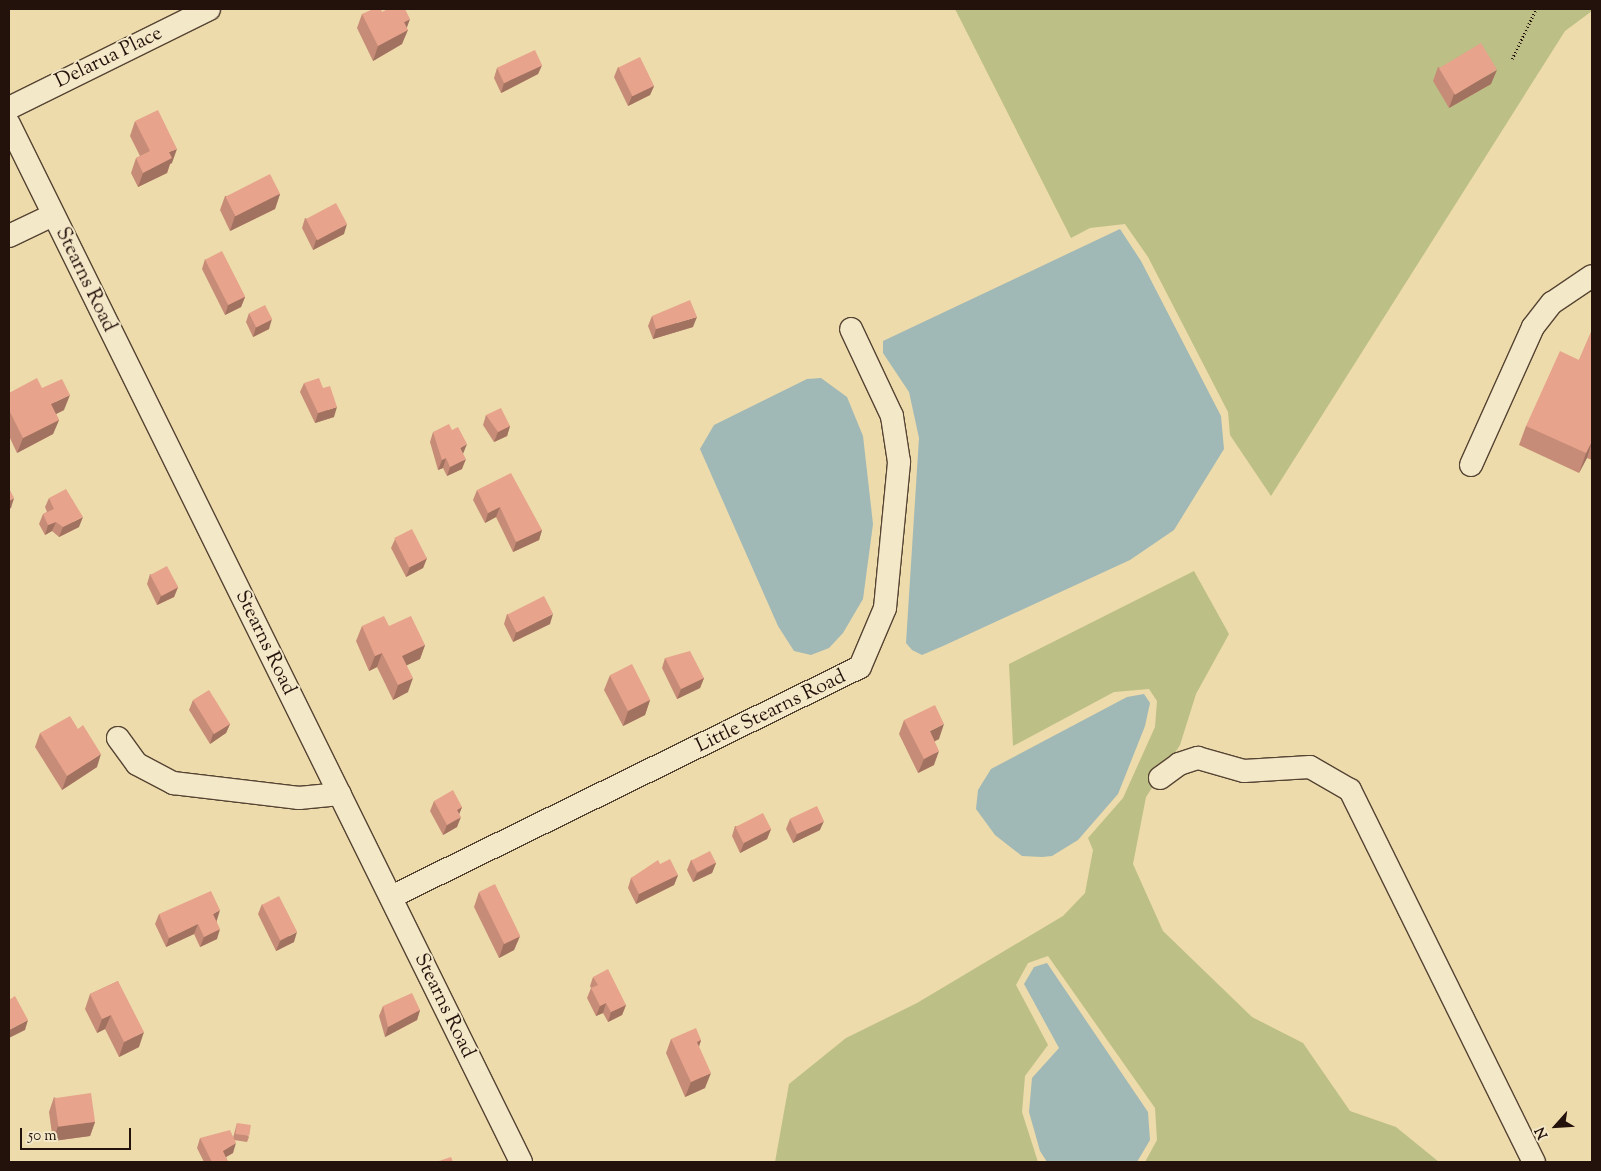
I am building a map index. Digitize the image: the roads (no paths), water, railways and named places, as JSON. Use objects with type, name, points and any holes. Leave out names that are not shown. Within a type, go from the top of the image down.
[{"type":"street","name":"Delarua Place","points":[[9,108],[209,9]]},
{"type":"street","name":"Stearns Road","points":[[9,124],[520,1162]]},
{"type":"street","points":[[9,236],[54,215]]},
{"type":"street","points":[[1471,466],[1533,326],[1552,304],[1592,276]]},
{"type":"street","name":"Little Stearns Road","points":[[391,898],[860,667],[886,608],[899,462],[892,416],[851,329]]},
{"type":"street","points":[[118,738],[137,764],[173,783],[299,798],[340,794]]},
{"type":"street","points":[[1160,778],[1179,764],[1198,758],[1244,771],[1310,768],[1350,790],[1534,1162]]},
{"type":"water","points":[[1120,229],[1141,261],[1221,416],[1224,449],[1174,530],[1130,560],[922,655],[912,650],[906,643],[919,438],[909,392],[883,353],[883,341]]},
{"type":"water","points":[[821,378],[847,397],[863,436],[873,524],[863,599],[843,633],[829,648],[811,655],[794,651],[778,626],[700,449],[714,425],[807,379]]},
{"type":"water","points":[[1144,694],[1150,703],[1145,726],[1118,794],[1078,840],[1052,856],[1022,856],[995,835],[976,809],[978,790],[991,769],[1127,697]]},
{"type":"water","points":[[1047,963],[1148,1112],[1150,1140],[1137,1162],[1047,1162],[1040,1151],[1029,1112],[1032,1078],[1059,1048],[1024,984],[1034,967]]}]
